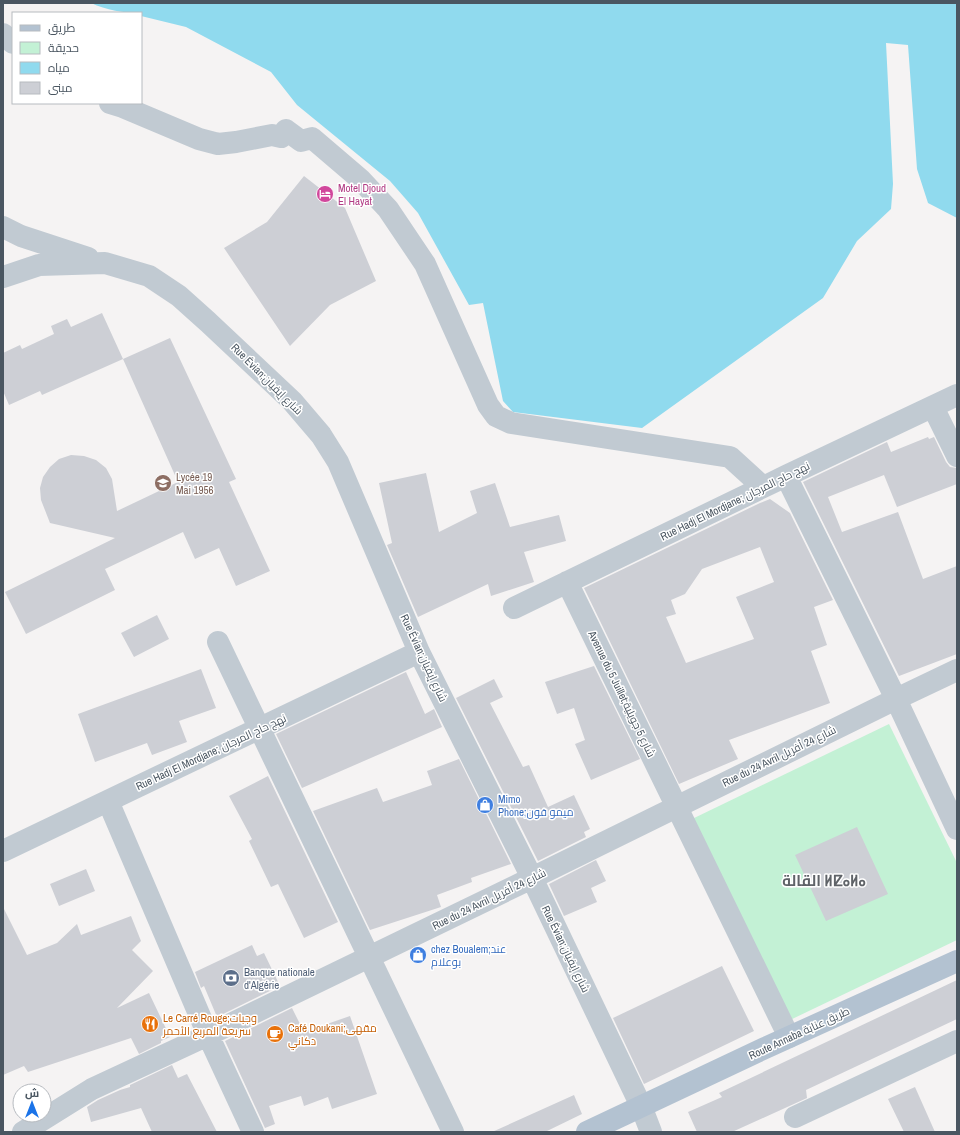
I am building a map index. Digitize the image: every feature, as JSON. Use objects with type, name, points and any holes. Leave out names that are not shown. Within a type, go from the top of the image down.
[{"type":"main road","name":"Route Annaba طريق عنابة","points":[[587,1132],[789,1037],[957,961]]},
{"type":"street","points":[[3,34],[12,42]]},
{"type":"street","points":[[113,104],[199,139],[218,144],[236,142],[272,134],[281,137],[286,130],[302,140],[312,138],[360,180],[388,209],[425,264],[488,405],[496,416],[511,423],[730,457],[763,487]]},
{"type":"street","name":"Rue Évian;شارع إيفيان","points":[[3,228],[21,236],[149,276],[179,296],[208,322],[292,401],[321,436],[338,462],[420,652],[532,878],[652,1132]]},
{"type":"street","name":"Rue Évian;شارع إيفيان","points":[[3,277],[39,265],[105,263]]},
{"type":"street","name":"Rue Hadj El Mordjane; نهج حاج المرجان","points":[[514,608],[957,395]]},
{"type":"street","points":[[933,407],[957,456]]},
{"type":"street","points":[[786,476],[896,699],[957,829]]},
{"type":"street","name":"Avenue du 5 Juillet;شارع 5 جويلية","points":[[567,582],[789,1037]]},
{"type":"street","points":[[218,642],[370,956],[453,1132]]},
{"type":"street","name":"Rue Hadj El Mordjane; نهج حاج المرجان","points":[[3,851],[420,652]]},
{"type":"street","name":"Rue du 24 Avril شارع 24 أفريل","points":[[23,1132],[92,1089],[208,1035],[957,670]]},
{"type":"street","points":[[108,801],[208,1035],[253,1132]]},
{"type":"street","points":[[795,1117],[957,1041]]},
{"type":"green space","points":[[889,724],[957,863],[957,940],[788,1021],[690,820]]},
{"type":"water","points":[[91,3],[957,3],[957,218],[928,203],[917,169],[908,45],[886,43],[893,184],[891,209],[857,241],[823,298],[642,428],[513,412],[503,401],[483,303],[469,305],[418,213],[390,181],[297,105],[271,72],[186,27],[142,16],[142,12],[115,11]]},
{"type":"building","points":[[304,176],[345,208],[376,281],[330,305],[290,346],[224,248],[267,222]]},
{"type":"building","points":[[102,313],[123,359],[42,395],[40,391],[9,405],[3,391],[3,353],[20,345],[22,349],[54,334],[51,326],[67,319],[71,327]]},
{"type":"building","points":[[170,338],[236,479],[229,482],[270,571],[236,586],[219,548],[195,559],[183,532],[105,569],[115,590],[26,634],[5,592],[115,538],[50,523],[41,500],[40,488],[43,477],[50,467],[59,459],[71,455],[84,456],[96,460],[106,468],[112,479],[117,511],[178,482],[123,359]]},
{"type":"building","points":[[928,437],[929,439],[934,437],[950,467],[957,468],[957,484],[897,507],[884,475],[828,497],[842,532],[898,512],[923,579],[957,566],[957,654],[899,676],[803,482],[887,442],[891,452]]},
{"type":"building","points":[[426,473],[439,532],[477,513],[470,491],[495,483],[510,527],[559,515],[566,541],[524,552],[534,582],[491,596],[488,584],[418,617],[387,545],[392,543],[379,483]]},
{"type":"building","points":[[770,499],[790,513],[833,600],[814,607],[827,645],[811,651],[830,703],[729,740],[738,759],[679,784],[584,588]],"holes":[[[760,547],[774,582],[736,597],[754,639],[686,663],[666,617],[676,614],[671,600],[685,594],[702,569]]]},
{"type":"building","points":[[157,615],[169,639],[134,657],[121,633]]},
{"type":"building","points":[[594,666],[640,759],[591,780],[575,744],[585,740],[574,708],[557,714],[545,682]]},
{"type":"building","points":[[201,669],[216,708],[179,721],[187,742],[152,755],[147,743],[95,762],[78,714]]},
{"type":"building","points":[[406,672],[425,714],[434,709],[442,727],[302,788],[276,734]]},
{"type":"building","points":[[494,679],[503,697],[490,703],[523,767],[529,765],[548,807],[574,795],[590,829],[584,832],[586,837],[538,861],[456,698]]},
{"type":"building","points":[[459,759],[511,864],[471,878],[472,882],[437,895],[441,907],[370,930],[313,811],[377,788],[383,802],[432,785],[427,771]]},
{"type":"building","points":[[268,776],[338,922],[304,938],[278,884],[271,887],[249,841],[252,839],[229,796]]},
{"type":"building","points":[[857,827],[888,894],[826,921],[795,855]]},
{"type":"building","points":[[596,860],[606,881],[591,888],[597,902],[564,916],[549,884]]},
{"type":"building","points":[[86,869],[95,891],[59,906],[50,884]]},
{"type":"building","points":[[3,907],[27,955],[57,943],[77,924],[81,935],[131,916],[141,941],[132,950],[153,971],[117,1008],[149,993],[170,1037],[139,1054],[131,1038],[28,1072],[24,1066],[3,1075]]},
{"type":"building","name":"Banque nationale d'Algérie","points":[[252,945],[257,956],[264,953],[280,986],[217,1017],[204,986],[201,988],[195,972]]},
{"type":"building","points":[[722,966],[754,1031],[644,1084],[613,1018]]},
{"type":"building","points":[[957,980],[957,1019],[806,1090],[807,1098],[732,1132],[697,1132],[688,1112],[722,1097],[719,1093]]},
{"type":"building","points":[[292,1008],[304,1032],[350,1016],[377,1094],[332,1109],[328,1097],[304,1106],[301,1096],[269,1106],[275,1124],[265,1128],[225,1041]]},
{"type":"building","points":[[172,1065],[178,1078],[187,1074],[217,1132],[152,1132],[141,1108],[91,1122],[87,1107],[98,1100],[130,1087],[130,1085]]},
{"type":"building","points":[[915,1087],[935,1132],[904,1132],[888,1099]]},
{"type":"building","points":[[574,1095],[582,1114],[545,1132],[492,1132]]},
{"type":"place","name":"Motel Djoud El Hayat","points":[[325,194]]},
{"type":"place","name":"Lycée 19 Mai 1956","points":[[163,483]]},
{"type":"place","name":"Mimo Phone;ميمو فون","points":[[485,805]]},
{"type":"place","name":"chez Boualem;عند بوعلام","points":[[418,955]]},
{"type":"place","name":"Banque nationale d'Algérie","points":[[231,978]]},
{"type":"place","name":"Le Carré Rouge;وجبات سريعة المربع الأحمر","points":[[150,1024]]},
{"type":"place","name":"Café Doukani;مقهى دكاني","points":[[275,1034]]},
{"type":"district","name":"القالة ⵍⵇⴰⵍⴰ","points":[[824,880]]}]
